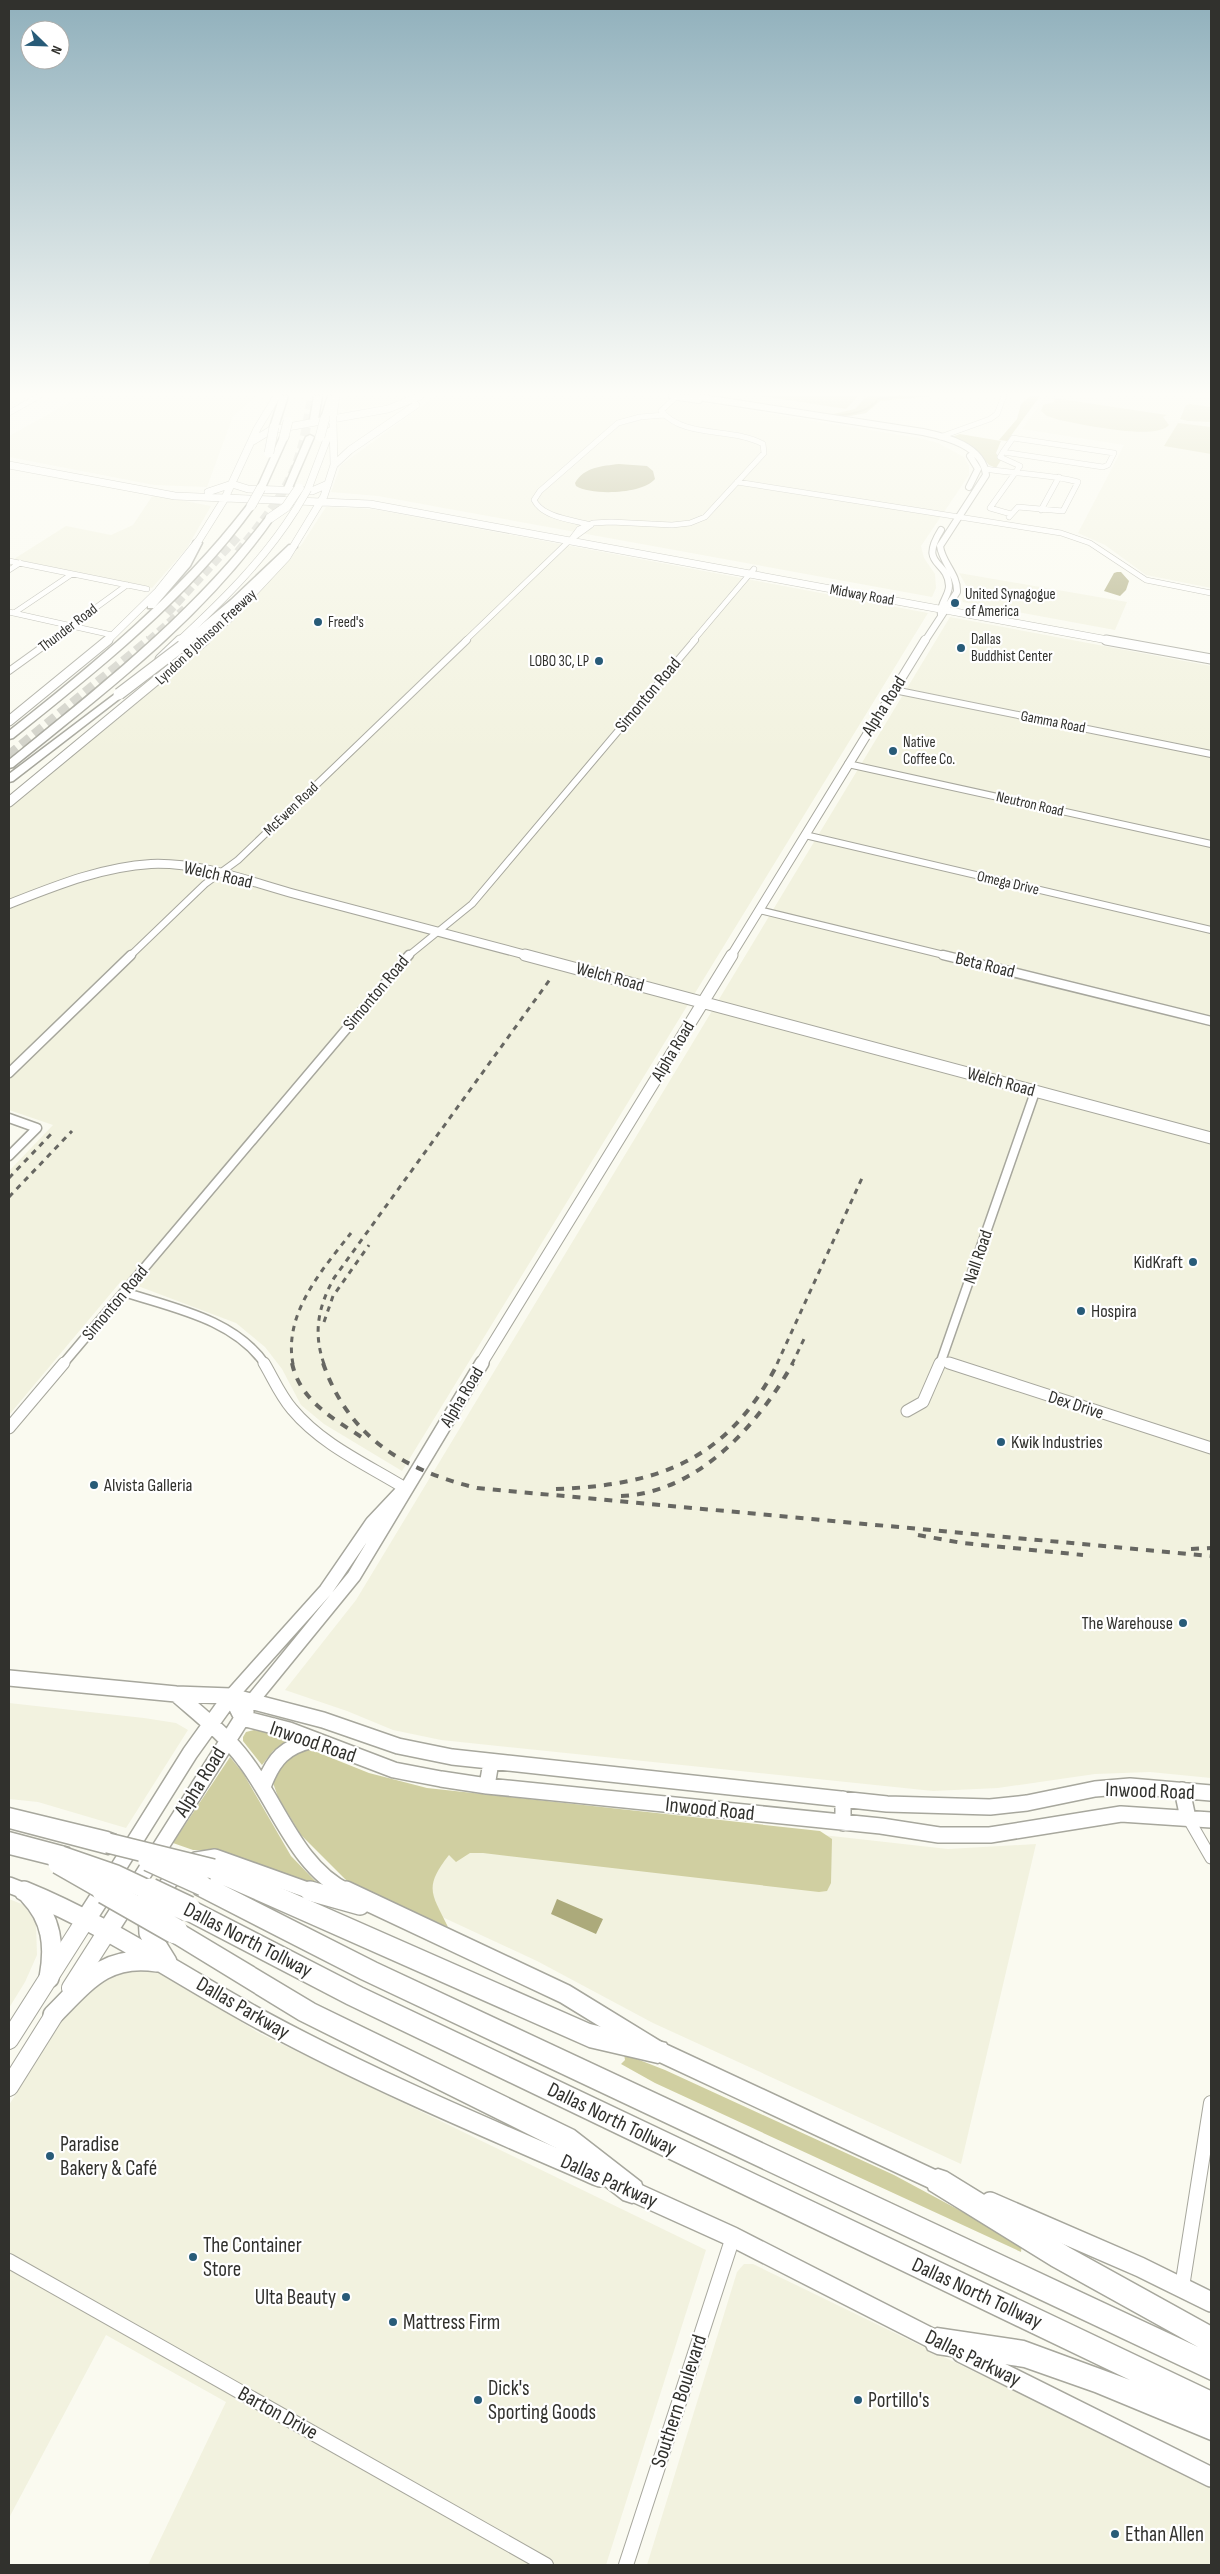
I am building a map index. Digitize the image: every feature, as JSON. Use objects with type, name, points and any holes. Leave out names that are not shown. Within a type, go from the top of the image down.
[{"type":"highway","points":[[9,736],[142,628],[191,581],[244,516]]},
{"type":"highway","name":"Lyndon B Johnson Freeway","points":[[9,765],[130,665],[184,617],[242,556],[270,518]]},
{"type":"highway","points":[[90,671],[95,659],[137,620],[173,582],[187,564],[197,544]]},
{"type":"highway","points":[[9,778],[182,646],[234,602],[279,556],[292,547]]},
{"type":"highway","name":"Dallas North Tollway","points":[[9,1818],[78,1834],[208,1877],[369,1971],[1211,2368]]},
{"type":"highway","points":[[9,1843],[31,1848],[59,1860],[306,2012],[565,2139],[632,2191]]},
{"type":"highway","name":"Dallas North Tollway","points":[[59,1860],[116,1875],[188,1909],[355,1996],[1211,2404]]},
{"type":"highway","points":[[208,1877],[590,2035],[658,2051]]},
{"type":"highway","points":[[938,2181],[1061,2257],[1211,2340]]},
{"type":"highway","points":[[938,2341],[1024,2354],[1095,2379],[1211,2427]]},
{"type":"main road","points":[[9,721],[112,635],[157,591],[197,544],[215,516]]},
{"type":"main road","points":[[9,793],[140,682],[165,653],[241,582],[275,542],[291,516]]},
{"type":"main road","name":"Lyndon B Johnson Freeway","points":[[9,802],[168,673],[230,618],[287,557],[314,516]]},
{"type":"main road","name":"Midway Road","points":[[450,516],[944,609],[1211,653]]},
{"type":"main road","name":"Midway Road","points":[[1093,634],[1211,659]]},
{"type":"main road","name":"Inwood Road","points":[[9,1678],[176,1694],[231,1696],[324,1720],[398,1746],[452,1757],[887,1804],[990,1807],[1121,1786],[1211,1793]]},
{"type":"main road","points":[[176,1694],[226,1740],[263,1787],[290,1837],[313,1868],[331,1884],[565,1994],[658,2051],[938,2181],[1035,2220],[1211,2302]]},
{"type":"main road","points":[[231,1696],[242,1718]]},
{"type":"main road","name":"Alpha Road","points":[[86,1919],[210,1725],[231,1696]]},
{"type":"main road","name":"Alpha Road","points":[[108,1930],[252,1701]]},
{"type":"main road","name":"Inwood Road","points":[[242,1718],[289,1730],[394,1770],[487,1786],[843,1823],[939,1835],[990,1836],[1122,1814],[1211,1820]]},
{"type":"main road","points":[[263,1787],[270,1768],[279,1753],[295,1744],[314,1740]]},
{"type":"main road","points":[[487,1786],[491,1762]]},
{"type":"main road","points":[[1182,1790],[1188,1818]]},
{"type":"main road","points":[[843,1823],[844,1798]]},
{"type":"main road","points":[[168,1965],[149,1933],[148,1914],[180,1868],[199,1857],[215,1856],[330,1898],[382,1909]]},
{"type":"main road","points":[[16,1888],[40,1905],[50,1922],[52,1948],[48,1978]]},
{"type":"main road","name":"Dallas Parkway","points":[[16,1888],[108,1930],[263,2021],[321,2051],[440,2107],[733,2237],[1211,2477]]},
{"type":"main road","points":[[54,2015],[85,1984],[114,1962],[130,1958],[168,1965]]},
{"type":"street","points":[[561,516],[591,525],[620,521],[664,527],[692,524],[704,516]]},
{"type":"street","points":[[931,545],[955,516]]},
{"type":"street","points":[[931,545],[940,546],[955,516]]},
{"type":"street","points":[[956,516],[1070,535],[1090,543],[1134,574],[1146,580],[1211,593]]},
{"type":"street","points":[[1004,524],[1010,516]]},
{"type":"street","name":"McEwen Road","points":[[9,1072],[219,873],[238,860],[573,538],[591,525]]},
{"type":"street","name":"Alpha Road","points":[[931,545],[932,559],[943,573],[949,586],[944,609]]},
{"type":"street","name":"Alpha Road","points":[[252,1701],[354,1576],[402,1499],[405,1488],[958,586],[942,560],[940,546]]},
{"type":"street","points":[[9,561],[147,590]]},
{"type":"street","points":[[9,570],[20,563]]},
{"type":"street","name":"Simonton Road","points":[[9,1428],[401,963],[420,944],[472,904],[752,572]]},
{"type":"street","points":[[11,612],[72,574]]},
{"type":"street","name":"Thunder Road","points":[[9,671],[127,585]]},
{"type":"street","points":[[11,612],[112,635]]},
{"type":"street","name":"Gamma Road","points":[[894,690],[1211,754]]},
{"type":"street","name":"Neutron Road","points":[[848,764],[1211,844]]},
{"type":"street","name":"Omega Drive","points":[[804,835],[1211,930]]},
{"type":"street","name":"Welch Road","points":[[9,904],[83,875],[125,866],[175,865],[219,873],[1211,1138]]},
{"type":"street","name":"Beta Road","points":[[759,910],[1211,1021]]},
{"type":"street","name":"Nall Road","points":[[907,1411],[924,1402],[942,1361],[1035,1092]]},
{"type":"street","points":[[9,1118],[37,1128],[9,1156]]},
{"type":"street","points":[[124,1292],[216,1325],[240,1338],[262,1358],[290,1408],[320,1436],[405,1488]]},
{"type":"street","name":"Dex Drive","points":[[942,1361],[1211,1448]]},
{"type":"street","name":"Alpha Road","points":[[231,1696],[244,1678],[325,1591],[390,1500],[405,1488]]},
{"type":"street","points":[[341,1569],[354,1576]]},
{"type":"street","points":[[1188,1818],[1211,1858]]},
{"type":"street","name":"Alpha Road","points":[[9,2040],[86,1919]]},
{"type":"street","name":"Alpha Road","points":[[9,2086],[108,1930]]},
{"type":"street","points":[[1182,2287],[1211,2103]]},
{"type":"street","name":"Southern Boulevard","points":[[626,2565],[733,2237]]},
{"type":"street","name":"Barton Drive","points":[[9,2261],[546,2565]]},
{"type":"shaded area","points":[[139,516],[205,516],[187,548],[152,588],[14,559],[66,526],[111,535],[133,525]]},
{"type":"shaded area","points":[[320,516],[411,516],[928,613],[402,1471],[324,1424],[301,1405],[282,1369],[265,1347],[236,1323],[122,1280],[9,1415],[9,1171],[53,1125],[9,1110],[9,807],[203,646],[265,585],[302,544]]},
{"type":"shaded area","points":[[488,516],[941,516],[921,546],[924,558],[935,574],[936,588],[932,597]]},
{"type":"shaded area","points":[[1087,516],[1211,516],[1211,588],[1146,575],[1105,545],[1078,533]]},
{"type":"shaded area","points":[[1121,572],[1129,581],[1126,590],[1120,596],[1104,591],[1114,573]]},
{"type":"shaded area","points":[[959,573],[1127,602],[1115,630],[963,602],[967,587]]},
{"type":"shaded area","points":[[950,617],[1211,666],[1211,1778],[1150,1772],[1095,1774],[998,1788],[933,1791],[441,1740],[393,1730],[347,1711],[285,1690],[356,1600]]},
{"type":"shaded area","points":[[9,1703],[144,1718],[176,1723],[188,1730],[126,1828],[38,1802],[9,1799]]},
{"type":"shaded area","points":[[398,1788],[948,1849],[1036,1844],[961,2164],[653,2023],[537,1961],[354,1876]]},
{"type":"shaded area","points":[[9,1899],[24,1905],[36,1924],[37,1955],[25,1982],[9,2008]]},
{"type":"shaded area","points":[[557,1899],[603,1919],[596,1934],[551,1914]]},
{"type":"shaded area","points":[[139,1964],[166,1974],[257,2032],[706,2250],[606,2565],[148,2565],[226,2402],[106,2335],[9,2518],[9,2105],[73,2003],[100,1975]]},
{"type":"shaded area","points":[[744,2264],[753,2264],[1211,2487],[1211,2565],[647,2565],[737,2272]]},
{"type":"green space","points":[[254,1730],[292,1737],[292,1739],[273,1751],[262,1765],[243,1741],[246,1732]]},
{"type":"green space","points":[[304,1749],[314,1751],[369,1773],[427,1788],[820,1831],[832,1839],[831,1883],[827,1891],[819,1892],[483,1853],[470,1853],[456,1862],[449,1855],[441,1866],[433,1884],[434,1898],[448,1927],[350,1884],[301,1835],[278,1797],[273,1783],[276,1772],[285,1758]]},
{"type":"green space","points":[[230,1757],[243,1773],[291,1856],[322,1888],[213,1850],[193,1850],[173,1843]]},
{"type":"green space","points":[[624,2054],[665,2070],[894,2175],[1022,2244],[1021,2252],[655,2083],[621,2064],[625,2060]]},
{"type":"tunnel","points":[[238,552],[266,516]]},
{"type":"tunnel","points":[[167,613],[240,534]]},
{"type":"tunnel","points":[[149,641],[185,609]]},
{"type":"tunnel","points":[[9,756],[150,640]]},
{"type":"railway","points":[[324,1364],[319,1342],[319,1320],[324,1299],[334,1278],[551,978]]},
{"type":"railway","points":[[9,1197],[72,1131]]},
{"type":"railway","points":[[9,1178],[51,1134]]},
{"type":"railway","points":[[777,1364],[863,1176]]},
{"type":"railway","points":[[293,1364],[291,1346],[299,1310],[317,1278],[351,1233]]},
{"type":"railway","points":[[324,1322],[333,1296],[369,1245]]},
{"type":"railway","points":[[792,1364],[805,1337]]},
{"type":"railway","points":[[292,1363],[302,1388],[310,1398],[330,1416],[363,1438]]},
{"type":"railway","points":[[323,1363],[334,1389],[348,1412],[364,1431],[382,1447],[426,1471],[450,1481],[477,1488],[1211,1556]]},
{"type":"railway","points":[[556,1489],[628,1481],[659,1473],[687,1461],[713,1444],[737,1423],[758,1396],[778,1363]]},
{"type":"railway","points":[[621,1496],[649,1492],[675,1483],[700,1469],[723,1452],[744,1432],[762,1410],[793,1363]]},
{"type":"railway","points":[[918,1535],[962,1543],[1083,1555]]},
{"type":"railway","points":[[1191,1549],[1211,1548]]},
{"type":"place","name":"United Synagogue of America","points":[[955,603]]},
{"type":"place","name":"Freed's","points":[[318,622]]},
{"type":"place","name":"Dallas Buddhist Center","points":[[961,648]]},
{"type":"place","name":"LOBO 3C, LP","points":[[599,661]]},
{"type":"place","name":"Native Coffee Co.","points":[[893,751]]},
{"type":"place","name":"KidKraft","points":[[1193,1262]]},
{"type":"place","name":"Hospira","points":[[1081,1311]]},
{"type":"place","name":"Kwik Industries","points":[[1001,1442]]},
{"type":"place","name":"Alvista Galleria","points":[[94,1485]]},
{"type":"place","name":"The Warehouse","points":[[1183,1623]]},
{"type":"place","name":"Paradise Bakery & Café","points":[[50,2156]]},
{"type":"place","name":"The Container Store","points":[[193,2257]]},
{"type":"place","name":"Ulta Beauty","points":[[346,2297]]},
{"type":"place","name":"Mattress Firm","points":[[393,2322]]},
{"type":"place","name":"Dick's Sporting Goods","points":[[478,2400]]},
{"type":"place","name":"Portillo's","points":[[858,2400]]},
{"type":"place","name":"Ethan Allen","points":[[1115,2534]]}]
